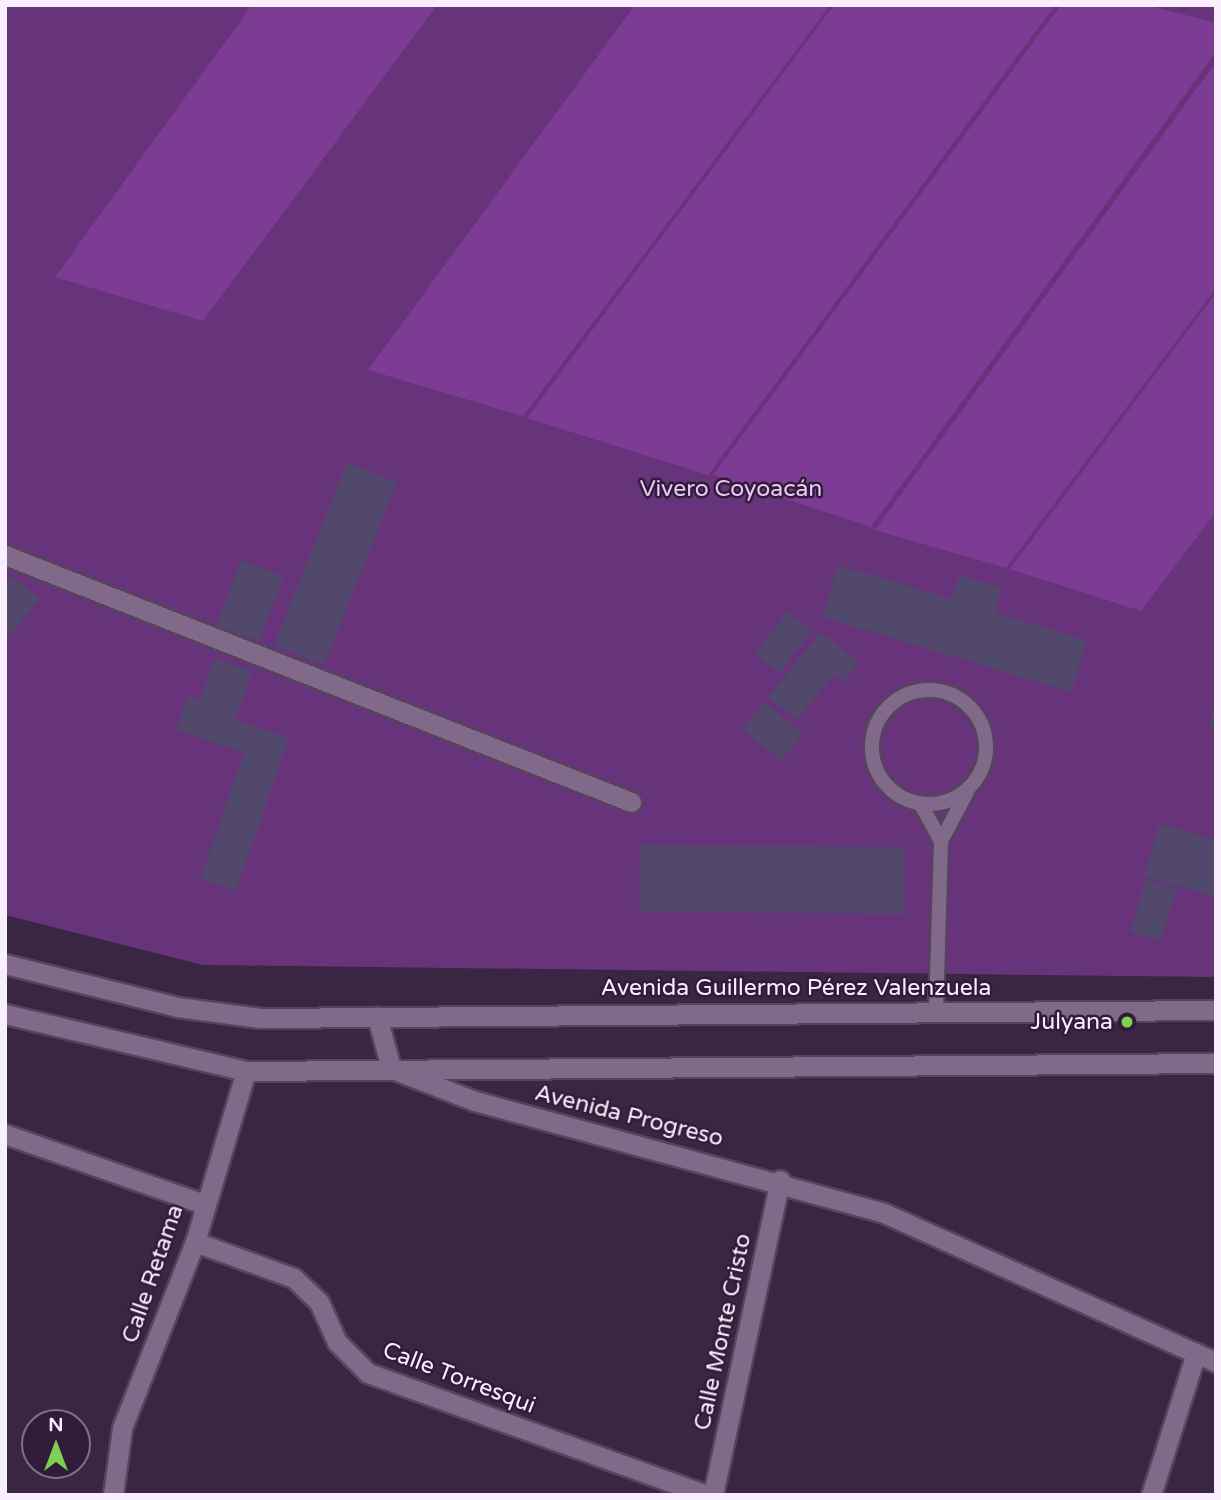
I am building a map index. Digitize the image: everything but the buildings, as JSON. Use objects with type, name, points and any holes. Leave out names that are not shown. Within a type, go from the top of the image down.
[{"type":"street","points":[[5,555],[631,802]]},
{"type":"street","points":[[5,964],[177,1007],[260,1018],[377,1017],[391,1068],[1216,1063]]},
{"type":"street","name":"Avenida Guillermo Pérez Valenzuela","points":[[377,1017],[1216,1010]]},
{"type":"street","name":"Avenida Progreso","points":[[5,1014],[246,1072],[391,1068],[475,1101],[780,1180],[884,1213],[1216,1362]]},
{"type":"street","name":"Calle Retama","points":[[113,1495],[122,1428],[195,1242],[204,1204],[246,1072]]},
{"type":"street","points":[[5,1134],[204,1204]]},
{"type":"street","name":"Calle Monte Cristo","points":[[713,1495],[780,1180]]},
{"type":"street","name":"Calle Torresqui","points":[[195,1242],[294,1278],[319,1302],[337,1342],[368,1373],[706,1495]]},
{"type":"street","points":[[1151,1495],[1196,1353]]},
{"type":"lane","points":[[936,1011],[941,841],[970,788],[986,756],[981,721],[955,696],[938,691],[903,696],[878,721],[872,756],[888,788],[920,803],[938,804],[970,788]]},
{"type":"lane","points":[[920,803],[941,841]]},
{"type":"green space","name":"Vivero Coyoacán","points":[[5,5],[1216,5],[1216,977],[203,965],[5,915]]},
{"type":"shaded area","points":[[252,5],[437,5],[203,321],[55,277]]},
{"type":"shaded area","points":[[635,5],[830,5],[523,416],[368,370]]},
{"type":"shaded area","points":[[834,5],[1055,5],[708,475],[527,418]]},
{"type":"shaded area","points":[[1061,5],[1147,5],[1216,23],[1216,52],[871,527],[713,475]]},
{"type":"shaded area","points":[[1216,62],[1216,288],[1006,568],[875,530]]},
{"type":"shaded area","points":[[1216,293],[1216,512],[1141,611],[1010,569]]},
{"type":"place","name":"Julyana","points":[[1127,1022]]}]
